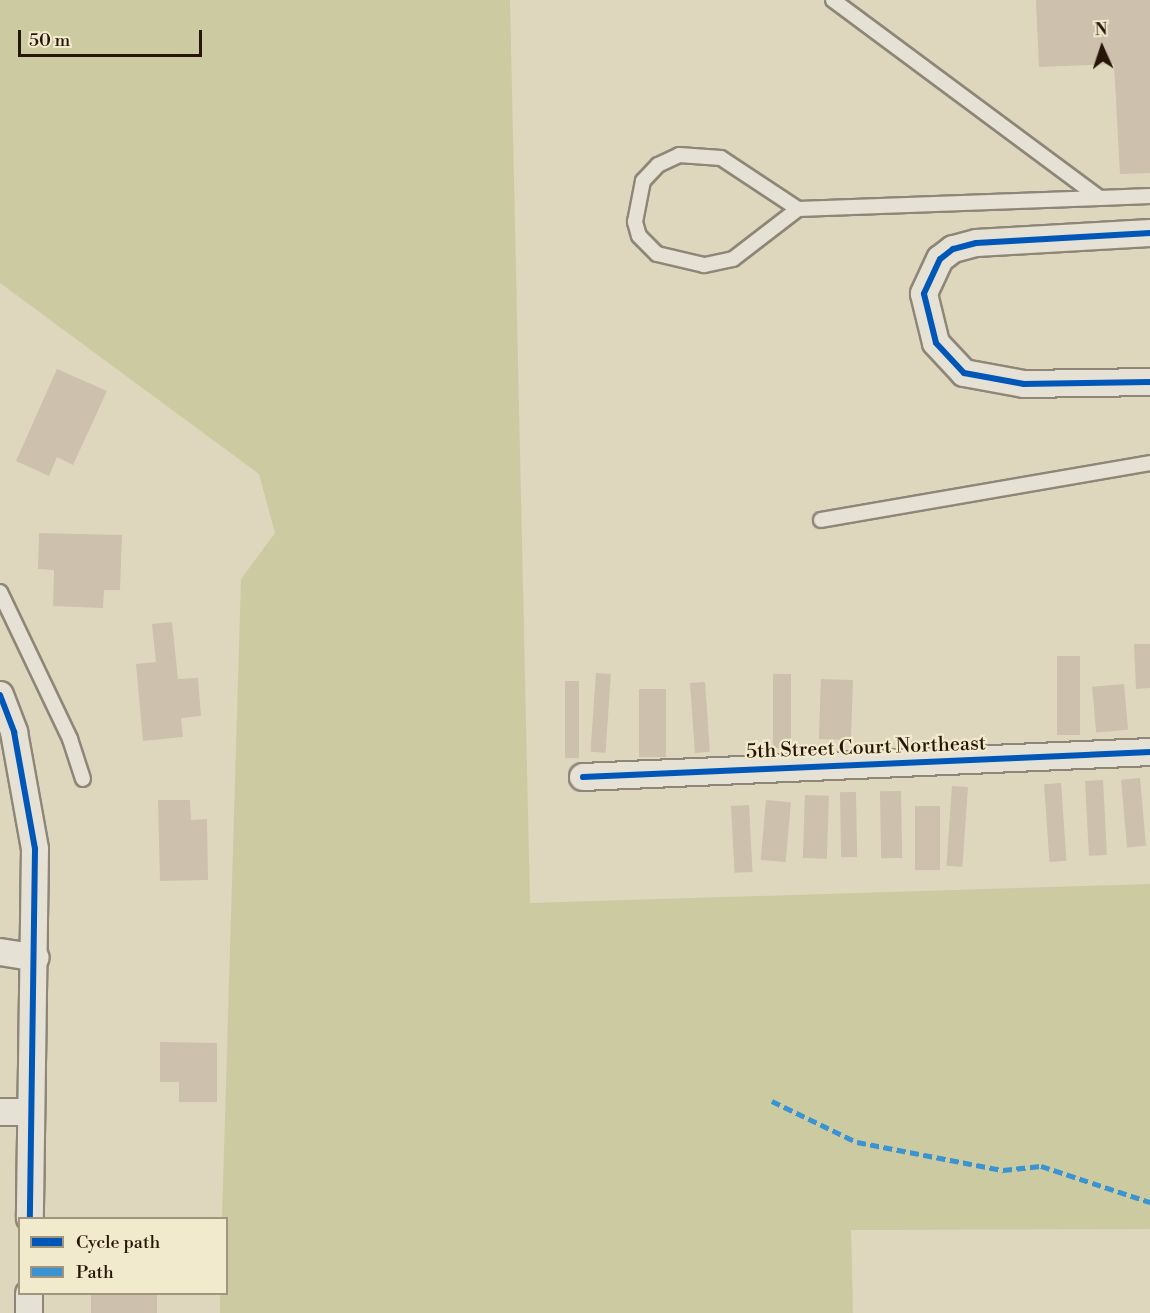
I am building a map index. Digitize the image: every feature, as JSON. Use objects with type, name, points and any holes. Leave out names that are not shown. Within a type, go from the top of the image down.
[{"type":"street","points":[[1150,233],[976,243],[953,249],[940,259],[924,294],[936,343],[964,373],[1024,384],[1150,382]]},
{"type":"street","points":[[0,695],[14,732],[35,849],[36,958],[30,1217]]},
{"type":"street","name":"5th Street Court Northeast","points":[[583,777],[1150,752]]},
{"type":"street","points":[[0,952],[36,958]]},
{"type":"street","points":[[0,1112],[31,1112]]},
{"type":"street","points":[[29,1295],[29,1313]]},
{"type":"lane","points":[[833,0],[1100,198]]},
{"type":"lane","points":[[798,209],[721,158],[680,155],[658,165],[643,181],[635,222],[639,236],[657,254],[704,265],[733,259],[798,209],[1150,196]]},
{"type":"lane","points":[[821,520],[1150,463]]},
{"type":"lane","points":[[0,592],[61,719],[83,779]]},
{"type":"green space","points":[[0,0],[510,0],[530,903],[1150,884],[1150,1229],[851,1230],[853,1313],[220,1313],[220,1295],[228,1295],[228,1217],[222,1217],[241,579],[275,533],[259,474],[0,283]]},
{"type":"building","points":[[1036,0],[1150,0],[1150,173],[1120,174],[1114,64],[1039,67]]},
{"type":"building","points":[[57,369],[107,391],[73,465],[57,457],[49,476],[16,461]]},
{"type":"building","points":[[39,533],[122,535],[120,590],[104,590],[103,608],[53,606],[54,570],[38,569]]},
{"type":"building","points":[[172,622],[178,679],[198,678],[201,716],[181,718],[183,737],[143,741],[136,664],[156,662],[152,624]]},
{"type":"building","points":[[1134,644],[1150,644],[1150,688],[1136,689]]},
{"type":"building","points":[[1057,656],[1080,656],[1080,735],[1057,735]]},
{"type":"building","points":[[596,673],[611,674],[605,753],[590,752]]},
{"type":"building","points":[[773,674],[791,674],[791,748],[773,748]]},
{"type":"building","points":[[821,679],[853,680],[851,740],[819,739]]},
{"type":"building","points":[[565,681],[579,681],[579,758],[565,758]]},
{"type":"building","points":[[705,682],[710,752],[695,753],[690,683]]},
{"type":"building","points":[[1124,684],[1128,730],[1096,733],[1092,687]]},
{"type":"building","points":[[639,689],[666,689],[666,757],[639,757]]},
{"type":"building","points":[[1140,778],[1146,846],[1127,847],[1121,780]]},
{"type":"building","points":[[1103,780],[1107,855],[1089,856],[1085,781]]},
{"type":"building","points":[[1061,783],[1066,861],[1049,862],[1044,784]]},
{"type":"building","points":[[952,786],[968,787],[962,867],[946,866]]},
{"type":"building","points":[[880,791],[901,791],[902,858],[881,858]]},
{"type":"building","points":[[840,792],[856,792],[857,857],[841,857]]},
{"type":"building","points":[[805,795],[829,796],[827,859],[803,858]]},
{"type":"building","points":[[158,800],[190,800],[191,820],[207,819],[208,880],[160,881]]},
{"type":"building","points":[[766,800],[791,802],[786,862],[761,860]]},
{"type":"building","points":[[749,805],[753,872],[735,873],[731,806]]},
{"type":"building","points":[[915,806],[940,806],[940,870],[915,870]]},
{"type":"building","points":[[160,1042],[217,1043],[217,1102],[179,1102],[179,1082],[160,1082]]},
{"type":"building","points":[[91,1295],[157,1295],[157,1313],[91,1313]]},
{"type":"marked path","points":[[772,1101],[857,1142],[1003,1170],[1041,1166],[1150,1202]]},
{"type":"cycle path","points":[[1150,233],[976,243],[953,249],[940,259],[924,294],[936,343],[964,373],[1024,384],[1150,382]]},
{"type":"cycle path","points":[[0,695],[14,732],[35,849],[30,1217]]},
{"type":"cycle path","points":[[583,777],[1150,752]]}]
